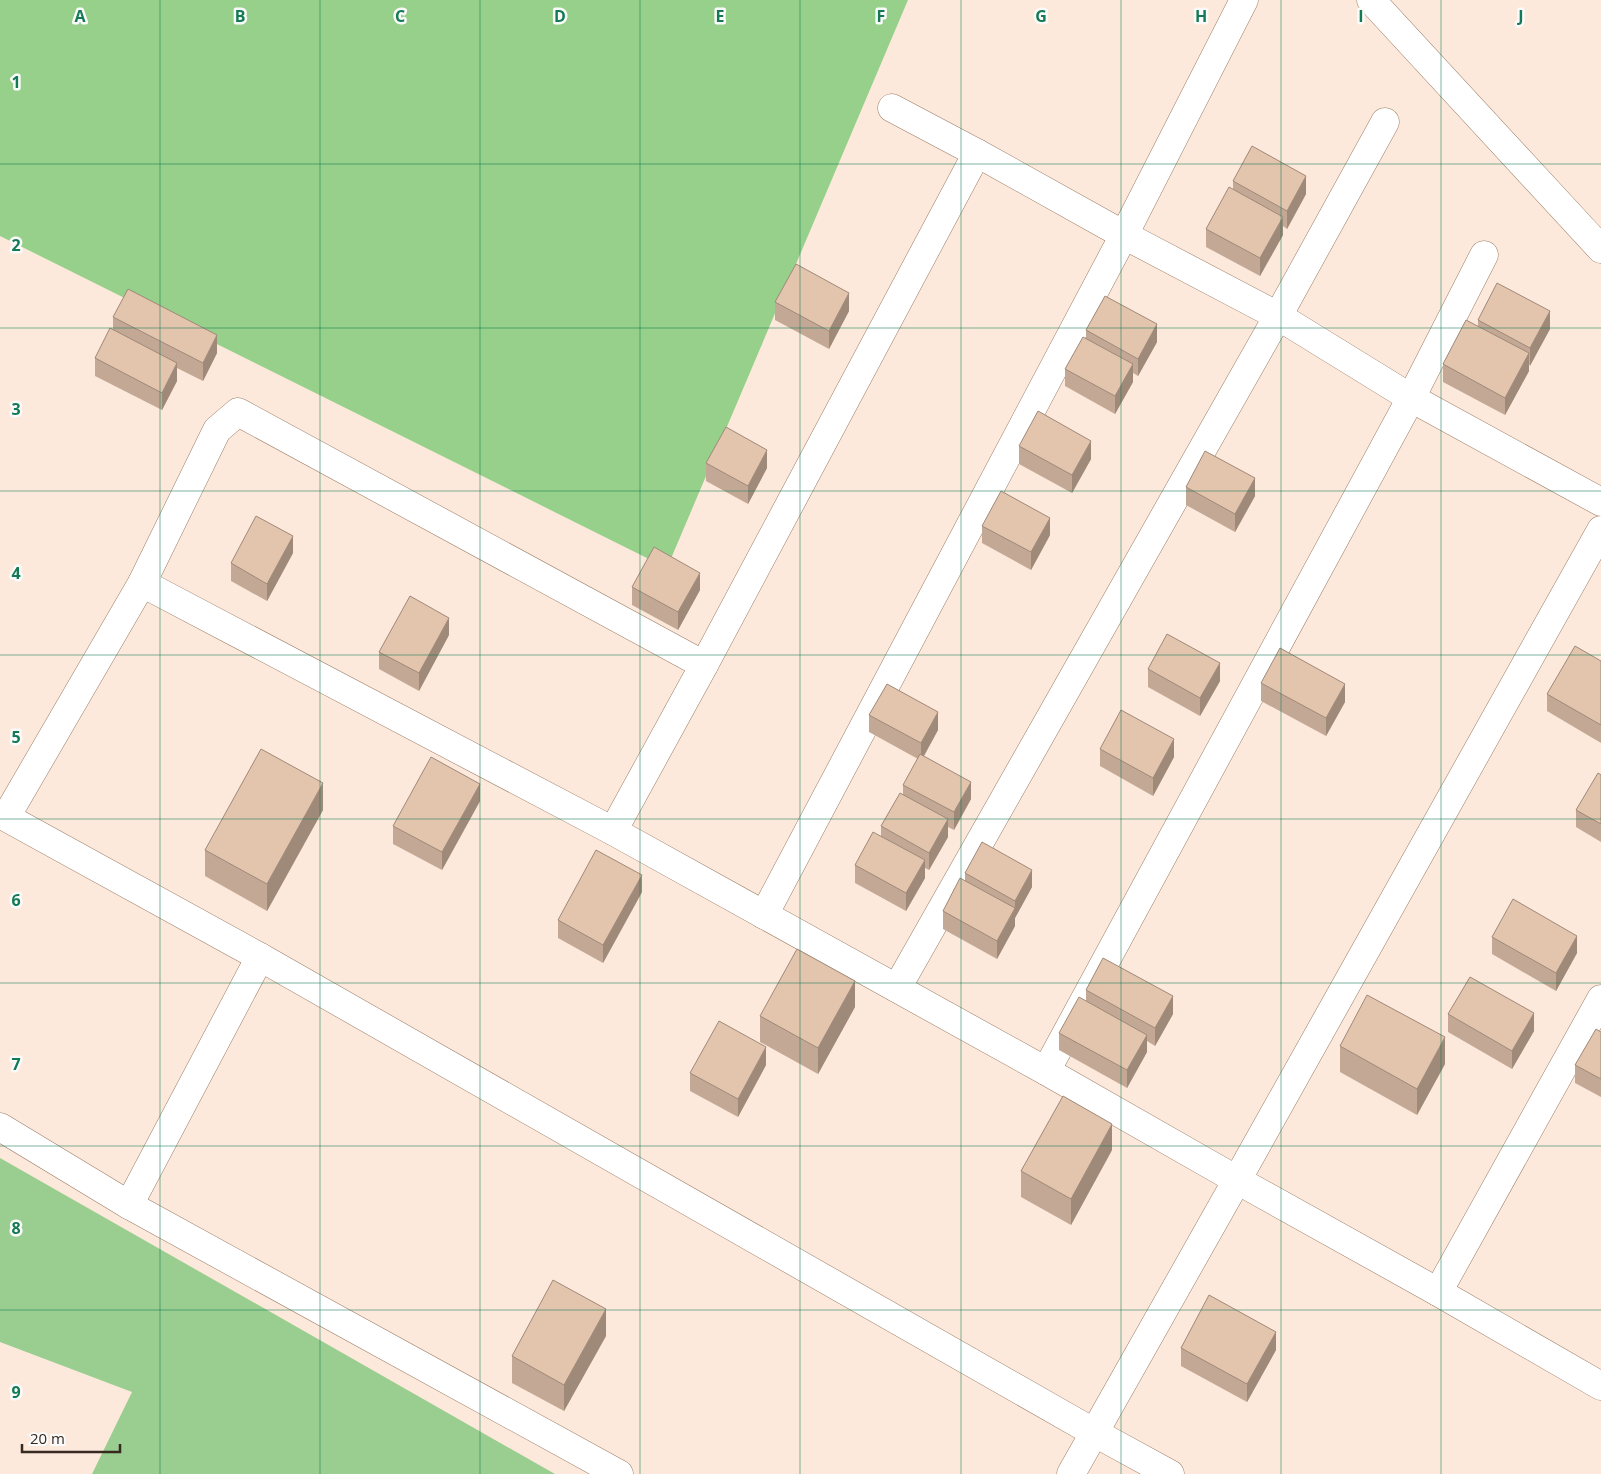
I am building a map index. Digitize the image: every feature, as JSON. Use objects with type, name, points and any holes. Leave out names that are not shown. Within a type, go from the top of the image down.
[{"type":"street","points":[[764,914],[1124,235],[1244,0]]},
{"type":"street","points":[[1371,0],[1601,249]]},
{"type":"street","points":[[892,108],[977,152],[1124,235],[1278,316],[1411,398],[1601,502]]},
{"type":"street","points":[[897,988],[1278,316],[1385,122]]},
{"type":"street","points":[[613,831],[977,152]]},
{"type":"street","points":[[1046,1071],[1411,398],[1484,255]]},
{"type":"street","points":[[704,664],[238,412],[217,430],[142,582],[3,816],[260,956],[1170,1474]]},
{"type":"street","points":[[1071,1474],[1238,1180],[1601,530]]},
{"type":"street","points":[[142,582],[613,831],[764,914],[1438,1292],[1601,1386]]},
{"type":"street","points":[[128,1205],[260,956]]},
{"type":"street","points":[[1438,1292],[1601,999]]},
{"type":"street","points":[[0,1127],[128,1205],[619,1474]]},
{"type":"green space","points":[[0,0],[908,0],[667,568],[0,236]]},
{"type":"green space","points":[[0,1158],[555,1474],[92,1474],[132,1392],[0,1342]]},
{"type":"building","points":[[1252,146],[1306,176],[1287,211],[1233,181]]},
{"type":"building","points":[[1229,187],[1283,217],[1260,258],[1206,229]]},
{"type":"building","points":[[796,264],[849,293],[829,331],[775,302]]},
{"type":"building","points":[[1497,283],[1550,311],[1530,348],[1478,320]]},
{"type":"building","points":[[128,289],[217,335],[203,363],[113,317]]},
{"type":"building","points":[[1105,296],[1157,324],[1138,359],[1086,330]]},
{"type":"building","points":[[1466,320],[1529,353],[1505,398],[1443,364]]},
{"type":"building","points":[[110,328],[177,363],[162,393],[95,358]]},
{"type":"building","points":[[1083,337],[1133,364],[1115,396],[1065,369]]},
{"type":"building","points":[[1038,411],[1091,441],[1072,475],[1019,446]]},
{"type":"building","points":[[726,427],[767,450],[748,486],[706,463]]},
{"type":"building","points":[[1205,451],[1255,478],[1235,514],[1186,487]]},
{"type":"building","points":[[1001,491],[1050,518],[1031,552],[982,526]]},
{"type":"building","points":[[256,516],[293,536],[267,584],[231,563]]},
{"type":"building","points":[[654,547],[700,573],[678,612],[632,587]]},
{"type":"building","points":[[410,596],[449,618],[419,673],[379,652]]},
{"type":"building","points":[[1167,634],[1220,663],[1200,698],[1148,669]]},
{"type":"building","points":[[1575,646],[1601,661],[1601,725],[1547,694]]},
{"type":"building","points":[[1280,648],[1345,684],[1326,718],[1261,683]]},
{"type":"building","points":[[887,684],[938,712],[921,743],[869,715]]},
{"type":"building","points":[[1121,710],[1174,739],[1153,778],[1100,749]]},
{"type":"building","points":[[261,749],[323,783],[267,884],[205,850]]},
{"type":"building","points":[[920,754],[971,782],[954,812],[903,785]]},
{"type":"building","points":[[431,757],[480,784],[442,852],[393,826]]},
{"type":"building","points":[[1598,773],[1601,775],[1601,824],[1576,810]]},
{"type":"building","points":[[900,793],[948,819],[929,853],[881,826]]},
{"type":"building","points":[[873,832],[925,860],[906,893],[855,865]]},
{"type":"building","points":[[982,842],[1032,870],[1015,901],[965,873]]},
{"type":"building","points":[[596,850],[642,875],[603,945],[558,920]]},
{"type":"building","points":[[960,878],[1015,908],[997,941],[943,911]]},
{"type":"building","points":[[1513,899],[1577,936],[1556,973],[1492,937]]},
{"type":"building","points":[[797,949],[855,981],[818,1048],[760,1016]]},
{"type":"building","points":[[1103,958],[1173,996],[1155,1028],[1086,990]]},
{"type":"building","points":[[1470,977],[1534,1013],[1512,1051],[1448,1014]]},
{"type":"building","points":[[1367,995],[1445,1037],[1417,1089],[1340,1046]]},
{"type":"building","points":[[1079,997],[1147,1035],[1127,1070],[1059,1033]]},
{"type":"building","points":[[719,1021],[766,1047],[738,1099],[690,1073]]},
{"type":"building","points":[[1596,1029],[1601,1032],[1601,1079],[1575,1065]]},
{"type":"building","points":[[1063,1096],[1112,1124],[1071,1199],[1021,1171]]},
{"type":"building","points":[[553,1280],[606,1309],[564,1385],[512,1356]]},
{"type":"building","points":[[1209,1295],[1276,1332],[1247,1384],[1181,1348]]}]
